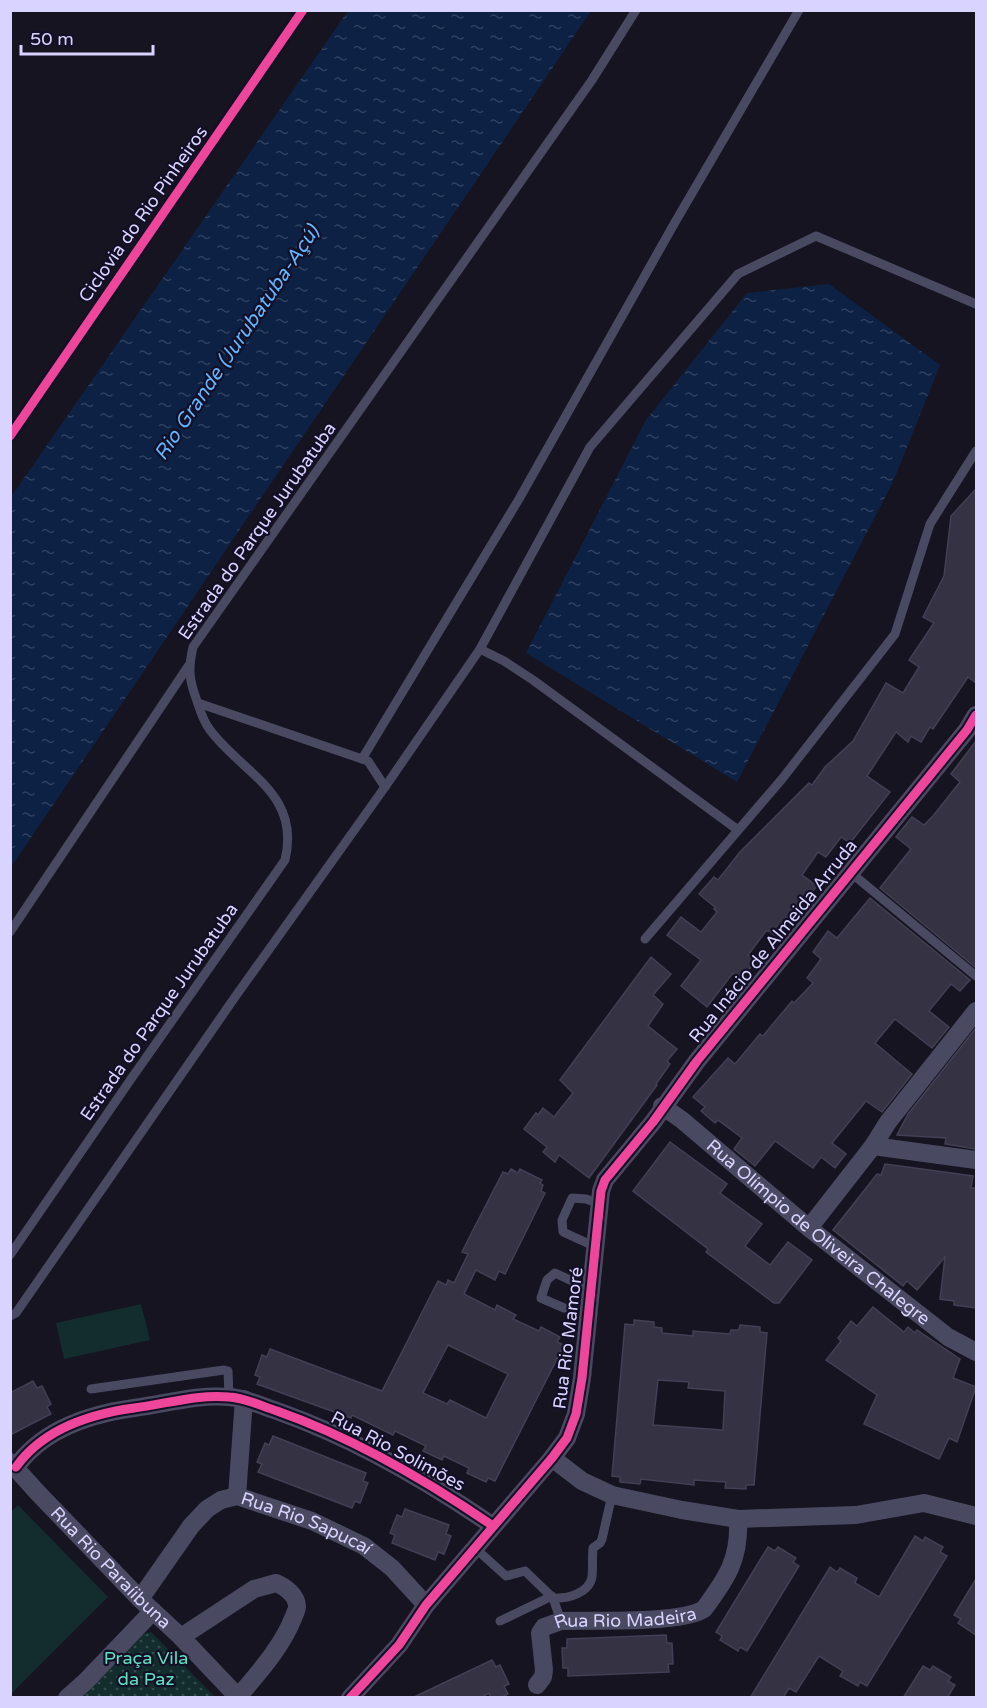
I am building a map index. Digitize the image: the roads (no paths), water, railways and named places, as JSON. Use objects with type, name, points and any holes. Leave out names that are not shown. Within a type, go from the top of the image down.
[{"type":"street","name":"Rua Inácio de Almeida Arruda","points":[[601,1197],[605,1180],[653,1122],[662,1106],[967,730],[976,715]]},
{"type":"street","points":[[809,1228],[873,1146],[888,1122],[976,1011]]},
{"type":"street","name":"Rua Olímpio de Oliveira Chalegre","points":[[662,1106],[682,1120],[809,1228],[948,1336],[976,1352]]},
{"type":"street","points":[[873,1146],[976,1160]]},
{"type":"street","name":"Rua Rio Mamoré","points":[[350,1698],[399,1645],[426,1605],[567,1438],[576,1414],[582,1378],[601,1197]]},
{"type":"street","name":"Rua Rio Solimões","points":[[12,1467],[36,1446],[68,1425],[85,1418],[108,1412],[201,1397],[236,1398],[302,1420],[361,1446],[461,1504],[493,1526]]},
{"type":"street","points":[[236,1398],[237,1496]]},
{"type":"street","points":[[552,1458],[582,1481],[612,1494],[682,1510],[738,1519],[856,1515],[924,1503],[976,1516]]},
{"type":"street","name":"Rua Rio Paraíibuna","points":[[12,1467],[238,1697]]},
{"type":"street","name":"Rua Rio Sapucaí","points":[[67,1698],[86,1681],[146,1605],[191,1526],[207,1509],[221,1500],[237,1496],[312,1521],[364,1546],[392,1568],[426,1605]]},
{"type":"street","name":"Rua Rio Madeira","points":[[537,1685],[543,1677],[544,1670],[540,1633],[544,1627],[561,1621],[677,1617],[697,1613],[704,1609],[734,1561],[739,1536],[738,1519]]},
{"type":"street","points":[[181,1637],[254,1589],[276,1583],[294,1597],[297,1607],[290,1626],[276,1651],[238,1697]]},
{"type":"lane","name":"Estrada do Parque Jurubatuba","points":[[10,1255],[131,1078],[285,860],[290,843],[282,809],[267,787],[209,729],[198,703],[189,665],[194,647],[579,99],[636,10]]},
{"type":"lane","points":[[362,759],[519,499],[674,224],[799,10]]},
{"type":"lane","points":[[10,1316],[16,1313],[480,649],[590,447],[738,274],[816,236],[976,304]]},
{"type":"lane","points":[[645,939],[782,779],[895,634],[930,524],[976,451]]},
{"type":"lane","points":[[480,649],[533,680],[738,831]]},
{"type":"lane","points":[[10,932],[189,665]]},
{"type":"lane","points":[[198,703],[368,761],[385,787]]},
{"type":"lane","points":[[850,872],[976,976]]},
{"type":"lane","points":[[596,1247],[564,1232],[562,1220],[572,1198],[601,1197]]},
{"type":"lane","points":[[564,1308],[541,1298],[550,1275],[555,1273],[591,1290]]},
{"type":"lane","points":[[91,1389],[224,1370],[228,1371],[236,1398]]},
{"type":"lane","points":[[500,1622],[555,1597],[578,1593],[590,1584],[593,1548],[602,1539],[612,1494]]},
{"type":"lane","points":[[475,1548],[506,1576],[525,1571],[555,1597],[561,1621]]},
{"type":"water","name":"Rio Grande (Jurubatuba-Açú)","points":[[348,11],[591,11],[11,867],[11,497]]},
{"type":"water","points":[[829,284],[940,365],[893,482],[737,782],[526,653],[646,420],[747,293]]},
{"type":"park label","name":"Praça Vila da Paz","points":[[146,1668]]}]
